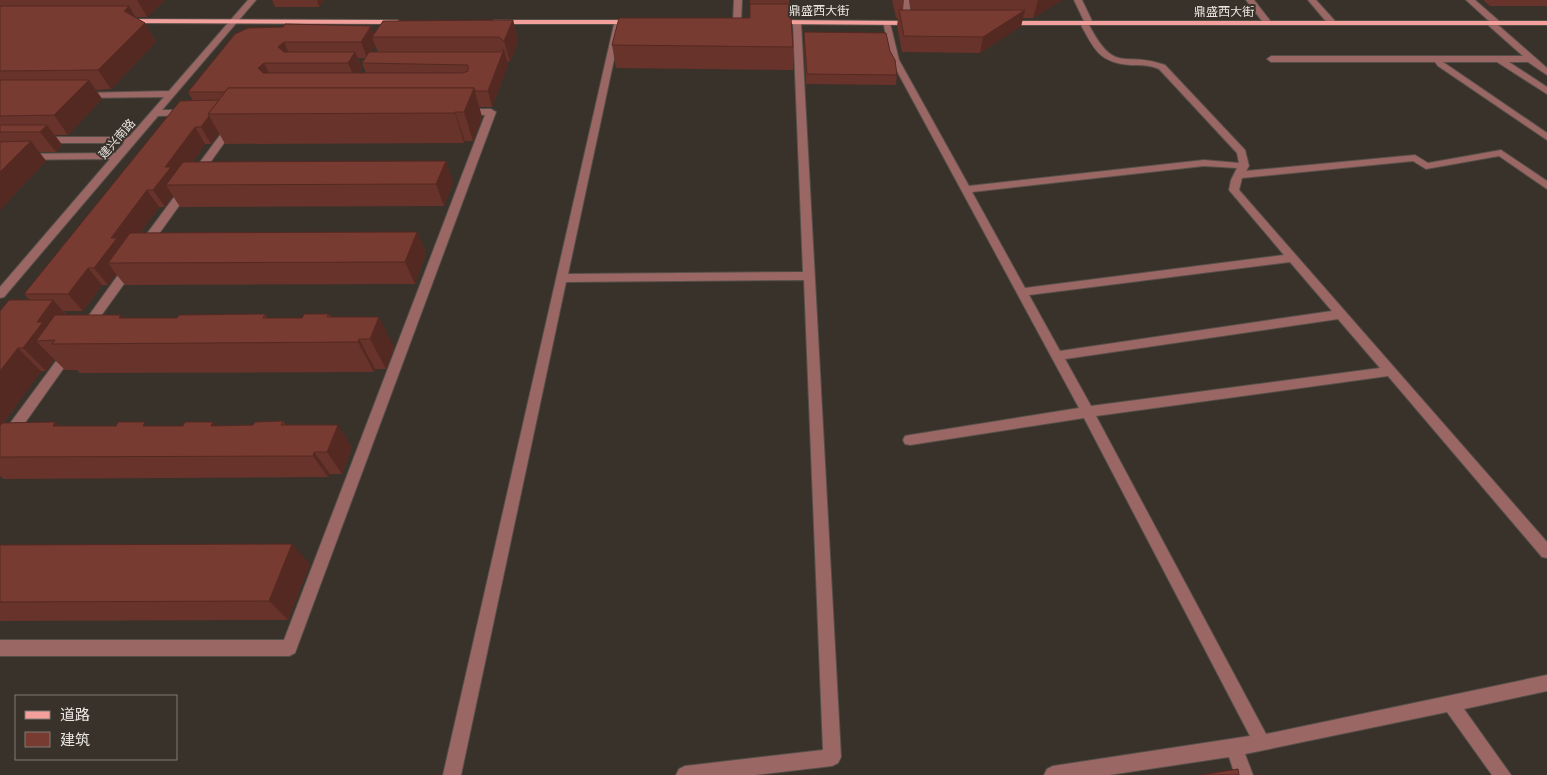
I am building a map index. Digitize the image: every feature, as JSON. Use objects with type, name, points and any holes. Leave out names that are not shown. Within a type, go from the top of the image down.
[{"type":"main road","points":[[117,21],[405,22]]},
{"type":"main road","points":[[492,22],[648,22]]},
{"type":"main road","points":[[727,22],[742,22]]},
{"type":"main road","name":"鼎盛西大街","points":[[763,22],[919,23]]},
{"type":"main road","name":"鼎盛西大街","points":[[997,23],[1547,23]]},
{"type":"street","name":"建兴南路","points":[[0,294],[252,0]]},
{"type":"street","points":[[738,0],[742,22]]},
{"type":"street","points":[[905,0],[909,23]]},
{"type":"street","points":[[1078,0],[1086,23],[1101,52],[1106,57],[1116,60],[1155,64],[1162,67],[1242,152],[1242,171],[1234,183],[1234,190],[1544,545]]},
{"type":"street","points":[[1250,0],[1268,23]]},
{"type":"street","points":[[1312,0],[1332,23]]},
{"type":"street","points":[[1470,0],[1530,59],[1547,72]]},
{"type":"street","points":[[390,30],[395,22]]},
{"type":"street","points":[[452,775],[618,22]]},
{"type":"street","points":[[685,775],[832,757],[798,22]]},
{"type":"street","points":[[886,23],[896,60],[1087,412],[1262,743]]},
{"type":"street","points":[[1272,59],[1530,59]]},
{"type":"street","points":[[1437,59],[1441,64],[1547,137]]},
{"type":"street","points":[[1500,59],[1547,91]]},
{"type":"street","points":[[76,94],[171,94]]},
{"type":"street","points":[[0,648],[289,648],[492,112],[453,112]]},
{"type":"street","points":[[155,113],[202,113]]},
{"type":"street","points":[[0,447],[240,113]]},
{"type":"street","points":[[28,140],[132,140]]},
{"type":"street","points":[[965,190],[1204,163],[1242,171],[1416,158],[1426,166],[1501,153],[1547,186]]},
{"type":"street","points":[[0,157],[118,156]]},
{"type":"street","points":[[1021,292],[1293,258]]},
{"type":"street","points":[[562,278],[809,276]]},
{"type":"street","points":[[1055,356],[1341,314]]},
{"type":"street","points":[[75,317],[94,317]]},
{"type":"street","points":[[910,440],[1087,412],[1391,371]]},
{"type":"street","points":[[1053,775],[1262,743],[1547,683]]},
{"type":"street","points":[[1450,704],[1502,775]]},
{"type":"street","points":[[1234,747],[1244,775]]},
{"type":"building","points":[[750,4],[790,4],[793,47],[612,45],[619,18],[750,18]]},
{"type":"building","points":[[0,6],[129,6],[124,11],[145,23],[98,70],[0,71]]},
{"type":"building","points":[[899,10],[1025,10],[983,37],[904,36]]},
{"type":"building","points":[[513,20],[504,41],[499,37],[372,37],[383,21]]},
{"type":"building","points":[[285,24],[371,26],[361,42],[284,42],[278,47],[284,52],[355,52],[348,63],[264,63],[258,68],[263,73],[463,73],[468,71],[468,65],[362,63],[369,52],[500,52],[504,49],[488,91],[475,91],[474,88],[228,88],[225,92],[188,92],[235,34],[248,28],[283,27]]},
{"type":"building","points":[[804,32],[886,33],[890,51],[895,60],[897,75],[807,74]]},
{"type":"building","points":[[0,80],[89,80],[54,115],[0,116]]},
{"type":"building","points":[[228,88],[474,88],[464,112],[455,113],[208,114]]},
{"type":"building","points":[[219,100],[201,127],[195,127],[165,167],[171,167],[153,190],[147,190],[111,238],[117,238],[94,268],[88,268],[68,294],[24,294],[180,101]]},
{"type":"building","points":[[0,125],[47,125],[40,132],[0,132]]},
{"type":"building","points":[[31,141],[0,172],[0,142]]},
{"type":"building","points":[[446,161],[436,184],[166,185],[183,162]]},
{"type":"building","points":[[417,232],[405,262],[108,263],[130,233]]},
{"type":"building","points":[[9,300],[53,300],[37,322],[43,322],[23,348],[18,348],[0,371],[0,311]]},
{"type":"building","points":[[265,314],[263,318],[302,318],[304,314],[329,314],[327,317],[379,317],[370,339],[359,339],[358,342],[52,344],[55,340],[36,341],[55,315],[121,315],[119,318],[177,318],[179,315]]},
{"type":"building","points":[[283,421],[281,425],[338,425],[327,452],[314,452],[313,456],[0,457],[0,426],[2,423],[55,422],[53,426],[116,426],[118,422],[145,422],[143,426],[183,426],[185,422],[213,422],[211,426],[253,425],[255,422]]},
{"type":"building","points":[[292,544],[269,601],[0,602],[0,545]]},
{"type":"building","points":[[1238,769],[1239,775],[1200,775]]}]
